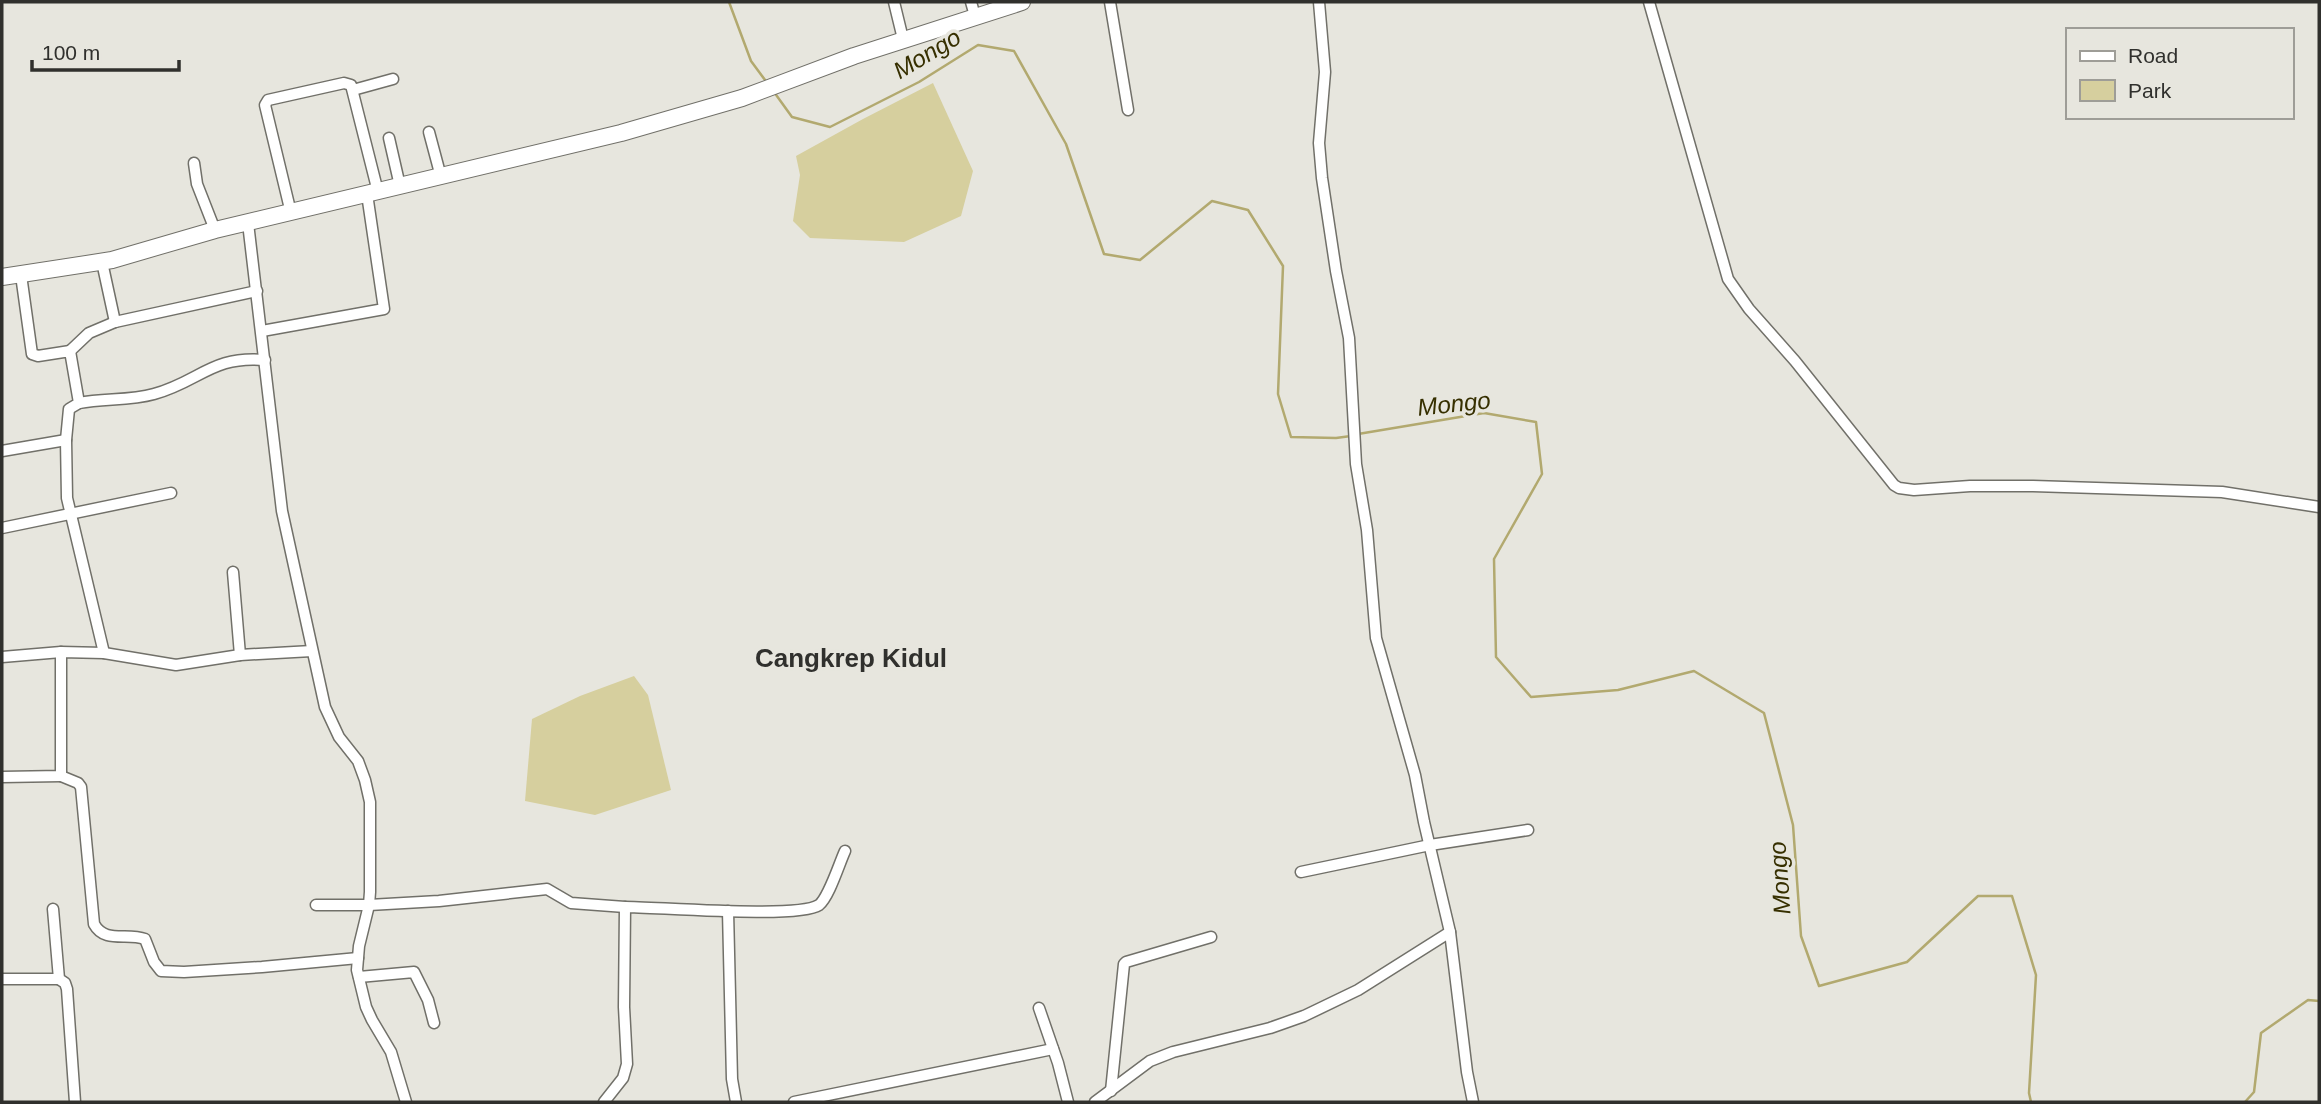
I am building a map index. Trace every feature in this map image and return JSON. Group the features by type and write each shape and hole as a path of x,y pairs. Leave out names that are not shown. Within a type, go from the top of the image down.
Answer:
{"main road":[{"path":"2,277 102,262 215,230 621,133 742,98 903,39 973,9 1022,2"}],"street":[{"path":"894,2 903,39"},
{"path":"1110,2 1128,110"},
{"path":"1319,2 1325,72 1320,155 1332,249 1349,338 1356,464 1367,530 1376,638 1415,775 1450,932 1473,1102"},
{"path":"1649,2 1728,279 1749,309 1795,361 1894,485 1914,490 1970,486 2033,486 2222,492 2319,507"},
{"path":"352,89 393,79"},
{"path":"262,331 384,309 372,193 349,84 266,102 291,213"},
{"path":"429,132 441,177"},
{"path":"389,138 400,186"},
{"path":"194,163 197,184 215,230"},
{"path":"248,223 282,511 325,707 339,737 358,761 366,780 370,802 369,905 358,958 359,977 372,1020 391,1052 406,1102"},
{"path":"102,262 115,322"},
{"path":"21,275 32,354 37,356 70,351 89,333 115,322 257,291"},
{"path":"70,351 79,403"},
{"path":"104,653 66,484 69,409 79,403 151,395 176,386 220,363 265,360"},
{"path":"2,451 66,440"},
{"path":"2,528 171,493"},
{"path":"233,572 240,655"},
{"path":"2,657 61,652 104,653 177,664 240,655 312,651"},
{"path":"61,652 61,776"},
{"path":"2,777 61,776 78,783 94,924 97,930 106,936 136,936 145,939 160,971 197,971 358,958"},
{"path":"1301,872 1430,845 1528,830"},
{"path":"316,905 439,901 547,890 571,903 728,911 798,910 817,906 824,898 845,852"},
{"path":"604,1102 623,1078 627,1064 624,1006 625,907"},
{"path":"53,909 59,979"},
{"path":"728,911 732,1079 736,1102"},
{"path":"1095,1102 1162,1055 1270,1028 1304,1016 1358,990 1450,932"},
{"path":"1111,1091 1124,964 1211,937"},
{"path":"359,977 414,972 428,1000 434,1023"},
{"path":"2,979 59,979 65,983 75,1102"},
{"path":"1038,1008 1068,1102"},
{"path":"794,1102 850,1097 1053,1049"}],"green space":[{"path":"933,83 973,171 961,216 904,242 810,238 793,221 800,175 796,156"},
{"path":"634,676 648,695 671,790 595,815 525,801 532,719 580,696"}],"waterway":[{"name":"Mongo","path":"729,2 751,61 768,84"},
{"name":"Mongo","path":"774,92 792,117 830,127 919,82 978,45 1014,51 1066,144 1104,254 1140,260 1212,201 1248,210 1283,266 1278,394 1291,437 1351,436"},
{"name":"Mongo","path":"1358,434 1484,413 1536,422 1542,474 1494,559 1496,657 1531,697 1618,690 1694,671 1764,713 1793,825 1801,936 1819,986 1907,962 1978,896 2012,896 2036,975 2029,1093 2031,1102"},
{"name":"Mongo","path":"2245,1102 2254,1092 2261,1033 2308,1000 2319,1001"}],"district":[{"name":"Cangkrep Kidul","path":"851,658"}]}
